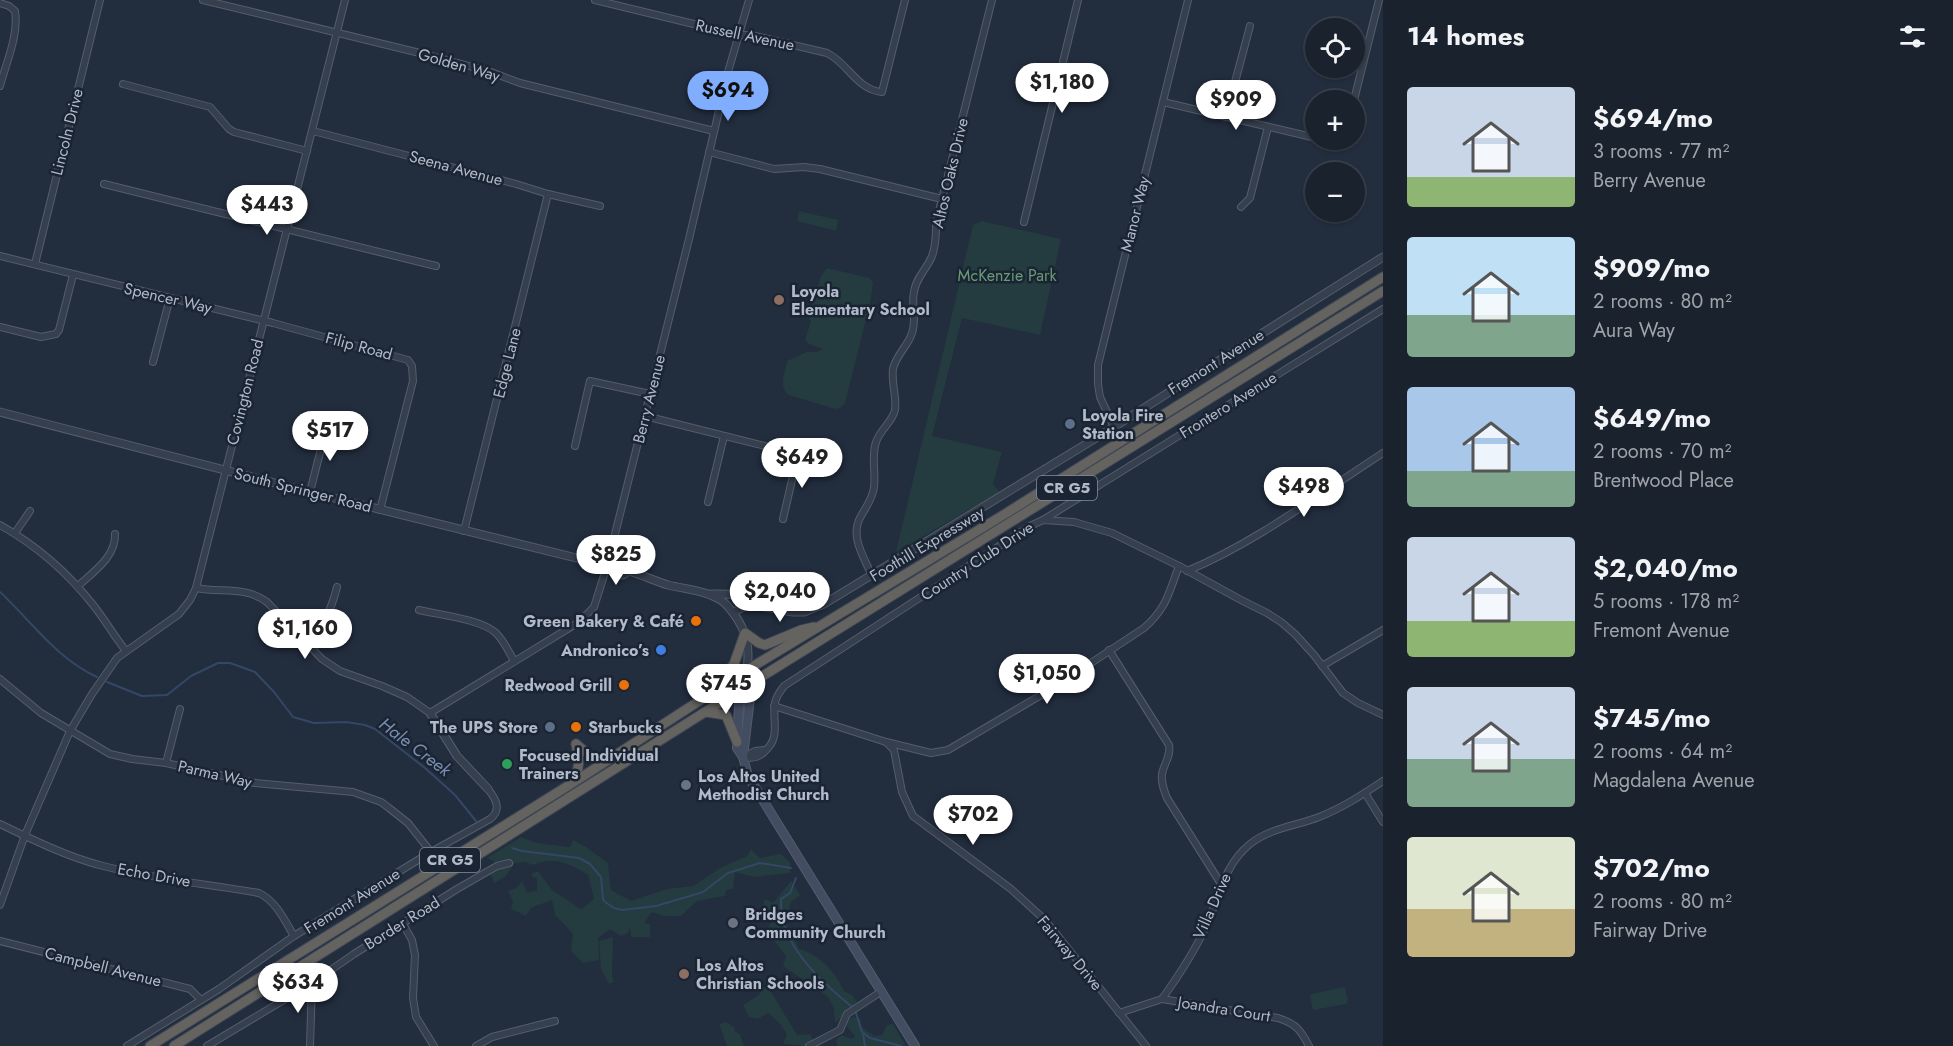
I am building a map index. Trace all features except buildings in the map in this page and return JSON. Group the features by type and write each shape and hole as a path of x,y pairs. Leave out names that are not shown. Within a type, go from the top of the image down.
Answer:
{"highway":[{"name":"Foothill Expressway","path":"150,1046 571,784 747,670 1005,514 1383,277"},
{"name":"Foothill Expressway","path":"174,1046 740,690 1383,291"},
{"path":"707,696 731,669 738,657 745,633 765,645 801,630 822,625"},
{"path":"706,712 726,715 737,742"},
{"path":"571,784 580,765 576,744 590,756 610,759"}],"main road":[{"path":"743,757 746,747 751,684 747,670"},
{"path":"747,670 740,690 737,742 746,771 915,1046"}],"street":[{"name":"Lincoln Drive","path":"34,264 100,0"},
{"name":"Golden Way","path":"203,0 714,131"},
{"name":"Covington Road","path":"0,905 24,835 70,731 109,670 126,651 179,614 196,588 345,0"},
{"name":"Russell Avenue","path":"595,0 739,36 751,35 827,53 835,57 854,78 873,90 882,92 905,0"},
{"name":"Berry Avenue","path":"430,713 579,622 594,607 607,566 714,131 749,0"},
{"name":"Altos Oaks Drive","path":"872,576 862,556 855,530 873,493 873,460 878,436 894,414 893,371 913,331 914,290 916,282 932,257 935,229 942,199 992,0"},
{"path":"1024,222 1078,0"},
{"name":"Manor Way","path":"1114,427 1100,397 1098,365 1188,0"},
{"path":"1356,90 1378,0"},
{"path":"0,3 15,11 16,18 15,32 0,86"},
{"path":"1226,116 1250,26"},
{"path":"123,84 210,107 234,132 307,151"},
{"path":"1163,102 1305,135"},
{"path":"1241,207 1251,198 1268,127"},
{"name":"Seena Avenue","path":"313,131 600,206"},
{"path":"709,152 774,169 804,167 820,169 942,199"},
{"path":"104,184 436,266"},
{"name":"Edge Lane","path":"464,531 548,194"},
{"name":"Spencer Way","path":"0,256 263,321"},
{"name":"Fremont Avenue","path":"733,613 748,604 780,611 804,612 824,604 1114,427 1383,257"},
{"path":"0,327 29,335 57,334 73,275"},
{"path":"153,362 170,298"},
{"name":"Frontero Avenue","path":"1043,520 1383,309"},
{"name":"Filip Road","path":"263,321 403,358 408,360 412,366 413,381 380,510"},
{"path":"575,446 590,381 650,394"},
{"name":"South Springer Road","path":"0,412 380,510 629,571 665,584 709,594 722,600 745,633 748,647 747,670"},
{"path":"645,416 829,462"},
{"path":"310,492 327,425"},
{"path":"708,502 724,436"},
{"path":"1187,571 1257,535 1383,453"},
{"path":"783,519 798,454"},
{"path":"15,533 30,512"},
{"name":"Country Club Drive","path":"774,706 784,686 1030,526 1043,520 1074,522 1128,540 1267,613 1281,622 1344,693 1383,716"},
{"path":"0,525 15,533 47,557 78,586 126,651"},
{"path":"78,586 108,558 115,542 115,534"},
{"path":"610,554 616,562 626,564 629,571"},
{"path":"743,757 771,746 774,737 774,706 886,742 931,753 948,750 1053,688 1144,628 1160,614 1168,599 1179,566"},
{"path":"305,642 326,620 337,587"},
{"path":"196,588 212,591 241,591 258,595 322,660 340,671 399,693 430,713 457,756 488,789"},
{"path":"709,594 733,594 752,598 759,605"},
{"path":"419,610 477,623 489,628 498,634 514,661"},
{"path":"1322,666 1383,630"},
{"path":"1109,650 1169,745 1170,753 1162,773 1162,783 1167,798 1221,884"},
{"name":"Parma Way","path":"0,679 41,714 110,753 261,784 353,792 381,802 408,823 431,852"},
{"path":"166,763 180,709"},
{"name":"Fairway Drive","path":"886,742 894,750 902,792 913,816 1011,889 1045,920 1146,1046"},
{"name":"Villa Drive","path":"1162,999 1207,924 1221,884 1236,858 1266,834 1339,809 1383,781"},
{"name":"Fremont Avenue","path":"127,1046 201,1000 294,936 431,852 495,816 497,805 488,789"},
{"path":"1365,793 1383,822"},
{"name":"Echo Drive","path":"0,824 89,862 165,878 259,893 274,905 294,936"},
{"name":"Border Road","path":"207,1046 312,983 457,889 497,866 509,863"},
{"path":"404,924 412,940 415,955 413,998 416,1017 434,1046"},
{"name":"Campbell Avenue","path":"0,941 190,989 201,1000"},
{"path":"310,1046 312,983"},
{"path":"808,1046 840,1030 848,1014 882,991"},
{"path":"1119,1013 1162,999"},
{"name":"Joandra Court","path":"1162,999 1278,1018 1301,1031 1309,1046"},
{"path":"476,1046 493,1036 555,1021"}],"green space":[{"path":"799,211 838,220 836,231 797,221"},
{"name":"McKenzie Park","path":"982,221 1061,239 1040,335 962,318 932,436 1002,452 993,484 1000,492 896,552 973,225"},
{"path":"827,268 870,278 873,283 870,304 845,403 835,409 789,395 783,384 787,361 807,352 823,349 805,340 821,276"},
{"path":"521,837 537,843 570,847 573,840 586,847 608,863 611,890 631,901 667,889 693,886 722,867 747,856 751,849 760,858 781,854 790,862 790,873 754,877 735,872 733,889 726,890 725,896 697,901 681,916 663,916 652,912 644,923 650,924 650,937 631,937 630,926 628,933 621,936 610,929 598,938 599,960 583,963 571,951 573,934 555,915 552,900 531,908 526,916 511,909 513,901 508,891 516,888 522,881 527,892 537,891 537,878 532,877 532,873 538,871 552,890 581,909 594,899 588,875 562,862 548,861 533,865 525,862 515,863 505,877 494,883 489,871 495,862 487,858"},
{"path":"791,881 800,895 791,902 786,922 799,949 821,960 836,977 844,991 852,995 857,1002 835,1023 834,1008 828,997 783,966 786,956 766,931 774,918 763,908 765,899 773,903"},
{"path":"613,937 612,976 614,982 609,984 601,969 599,941"},
{"path":"762,987 771,992 797,1035 810,1034 813,1040 805,1046 783,1044 787,1035 781,1025 768,1013 758,1019 749,1017 743,1005 759,995"},
{"path":"1343,987 1348,1001 1346,1004 1313,1010 1310,996 1312,994"},
{"path":"851,1017 860,1018 862,1027 874,1036 882,1035 887,1025 893,1024 906,1046 837,1046 836,1039 842,1035 852,1039 855,1036 846,1025"},
{"path":"726,1022 740,1034 744,1046 727,1046 719,1024"}],"waterway":[{"name":"Hale Creek","path":"0,592 57,650 97,677"},
{"name":"Hale Creek","path":"107,682 142,696 167,695 191,676 218,663 230,663 255,672 293,717 314,723 346,722 375,729 455,795 476,821"},
{"name":"Hale Creek","path":"512,848 579,858 590,864 601,877 605,902 622,910 656,906 703,892 728,873 760,863 791,868"},
{"name":"Hale Creek","path":"796,878 790,893 781,899 782,920 788,936 811,969 851,1006"},
{"name":"Hale Creek","path":"856,1013 862,1032 870,1038 901,1046"},
{"path":"863,1034 865,1046"}],"place":[{"name":"Loyola Elementary School","path":"779,300"},
{"name":"Loyola Fire Station","path":"1070,424"},
{"name":"Green Bakery & Café","path":"696,621"},
{"name":"Andronico’s","path":"661,650"},
{"name":"Redwood Grill","path":"624,685"},
{"name":"The UPS Store","path":"550,727"},
{"name":"Starbucks","path":"576,727"},
{"name":"Focused Individual Trainers","path":"507,764"},
{"name":"Los Altos United Methodist Church","path":"686,785"},
{"name":"Bridges Community Church","path":"733,923"},
{"name":"Los Altos Christian Schools","path":"684,974"}]}
